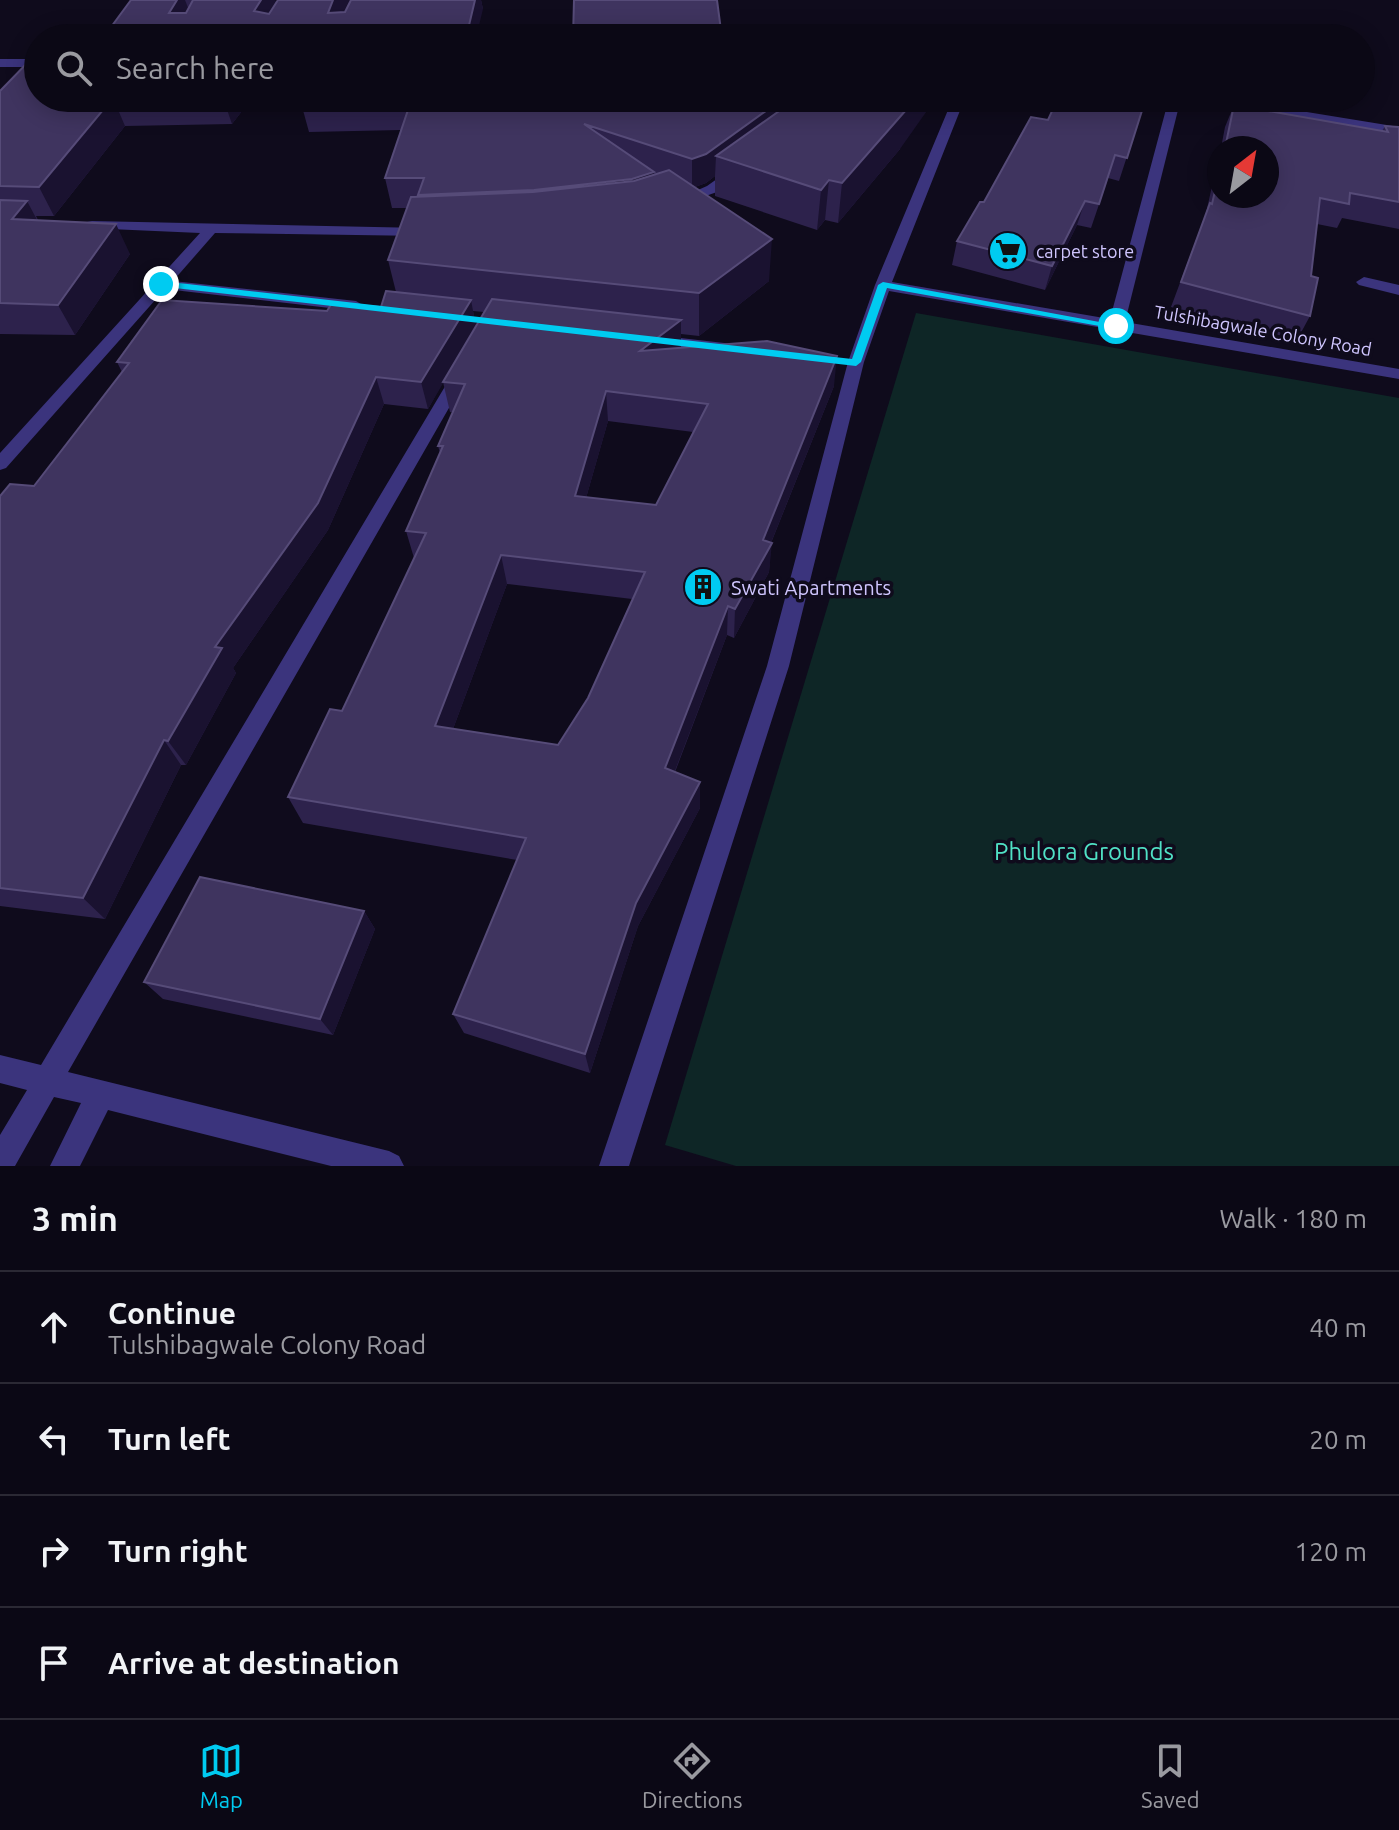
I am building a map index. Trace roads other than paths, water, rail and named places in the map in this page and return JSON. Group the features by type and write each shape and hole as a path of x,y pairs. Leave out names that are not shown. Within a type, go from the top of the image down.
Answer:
{"street":[{"path":"0,63 21,63"},
{"path":"10,72 21,63"},
{"path":"787,134 814,112"},
{"path":"614,1166 778,666 848,362 953,112"},
{"path":"1116,326 1171,112"},
{"path":"1283,112 1399,131"},
{"path":"662,207 712,189 745,165"},
{"path":"75,225 445,231"},
{"path":"0,464 211,229"},
{"path":"1364,282 1399,290"},
{"path":"161,284 365,307"},
{"name":"Tulshibagwale Colony Road","path":"883,285 1399,374"},
{"path":"634,338 745,350"},
{"path":"0,1163 475,349"},
{"path":"0,1069 389,1166"},
{"path":"65,1166 101,1094"}],"place":[{"name":"carpet store","path":"1008,251"},
{"name":"Swati Apartments","path":"703,587"}],"park label":[{"name":"Phulora Grounds","path":"1084,851"}]}
